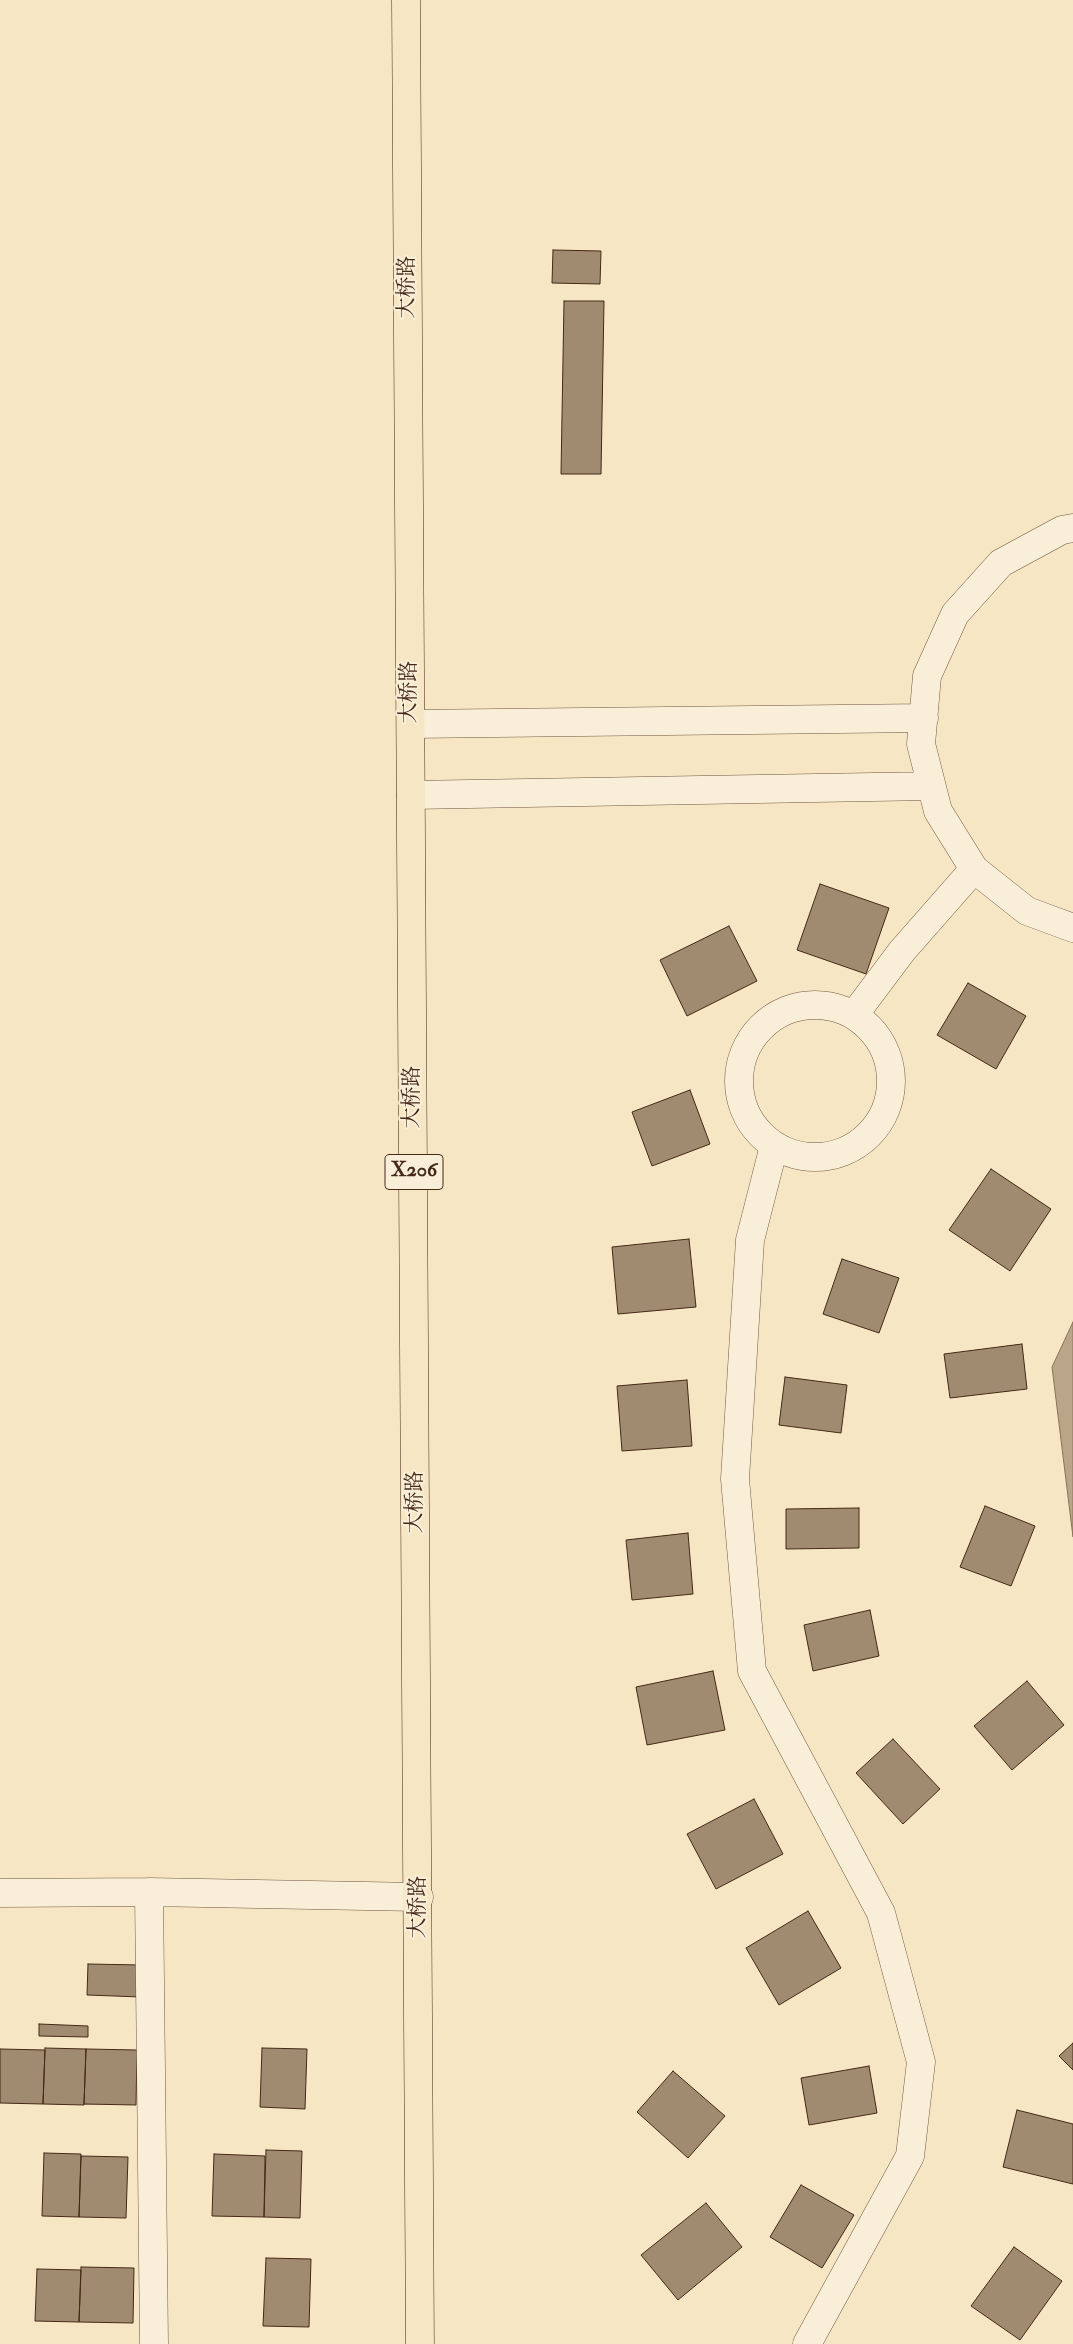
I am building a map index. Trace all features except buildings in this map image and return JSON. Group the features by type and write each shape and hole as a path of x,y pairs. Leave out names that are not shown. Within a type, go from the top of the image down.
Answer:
{"main road":[{"name":"大桥路","path":"406,0 419,1897 420,2344"}],"street":[{"path":"1073,528 1062,530 1002,563 955,614 927,676 921,744 938,811 974,868 1027,912 1073,928"},
{"path":"411,724 924,718"},
{"path":"411,795 931,786"},
{"path":"854,1015 902,951 974,868"},
{"path":"803,1005 830,1005 854,1015 873,1030 886,1051 892,1074 890,1099 881,1121 865,1140 844,1153 820,1158 796,1156 774,1146 754,1128 742,1105 738,1079 744,1053 757,1030 778,1014 803,1005"},
{"path":"774,1146 750,1240 735,1478 752,1671 881,1914 921,2062 910,2156 807,2344"},
{"path":"0,1892 149,1892 419,1897"},
{"path":"149,1892 154,2344"}],"shaded area":[{"path":"1073,1322 1073,1537 1052,1367"}]}
